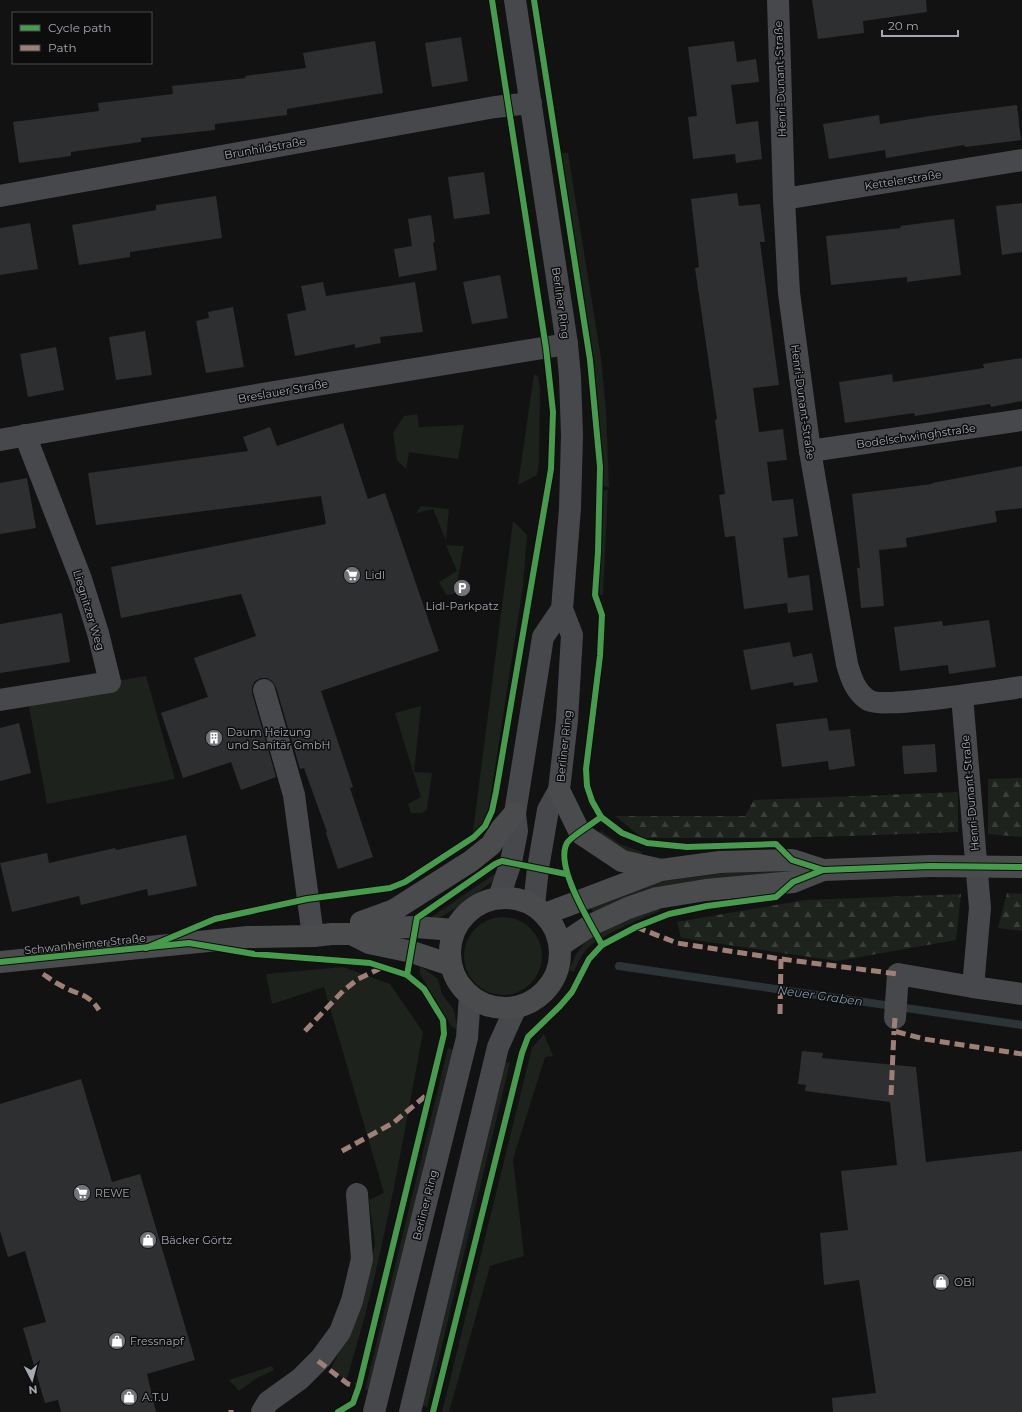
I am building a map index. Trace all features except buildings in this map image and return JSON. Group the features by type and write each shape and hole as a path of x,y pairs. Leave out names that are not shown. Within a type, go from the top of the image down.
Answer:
{"main road":[{"path":"559,790 580,833 622,861 661,870"},
{"path":"332,935 394,910 471,861 491,844 501,829 515,813"},
{"path":"540,909 661,870 720,862 792,860 823,870"},
{"path":"560,945 591,925 628,908 657,898 706,890 793,882 823,870 931,866 1022,867"},
{"path":"499,897 518,898 540,909 555,928 560,945 559,966 550,985 535,1000 516,1007 492,1007 470,996 458,982 451,965 450,948 454,930 465,914 481,903 499,897"},
{"name":"Schwanheimer Straße","path":"0,962 248,937 332,935 370,928 416,927 454,930"},
{"name":"Schwanheimer Straße","path":"332,935 412,952 451,965"}],"street":[{"name":"Berliner Ring","path":"514,0 567,344 572,435 570,508 562,609 572,635 567,720 559,790 548,810 538,868 540,909"},
{"name":"Henri-Dunant-Straße","path":"778,0 784,199 789,293 810,451 847,664 851,678 858,691 869,701 883,703 962,696 1022,687"},
{"name":"Brunhildstraße","path":"0,196 495,107 531,104"},
{"name":"Kettelerstraße","path":"784,199 1022,160"},
{"name":"Breslauer Straße","path":"0,440 266,393 567,344"},
{"name":"Bodelschwinghstraße","path":"810,451 1022,420"},
{"name":"Liegnitzer Weg","path":"0,700 110,682 98,633 81,579 25,435"},
{"name":"Berliner Ring","path":"499,897 511,862 517,831 515,813 543,637 562,609"},
{"path":"264,690 332,935"},
{"name":"Henri-Dunant-Straße","path":"962,696 980,908 973,987"},
{"path":"895,1018 898,974 1022,994"},
{"name":"Berliner Ring","path":"374,1412 467,1038 470,996"},
{"path":"410,1412 498,1047 516,1007"},
{"path":"262,1412 268,1402 300,1379 321,1358 340,1332 352,1301 362,1260 357,1194"}],"green space":[{"path":"561,153 568,153 601,358 606,411 609,487 602,486 594,359"},
{"path":"534,374 538,376 540,389 539,461 537,475 518,485"},
{"path":"417,414 419,427 464,425 458,459 409,452 406,469 397,460 393,433 404,416"},
{"path":"602,490 608,490 603,595 599,595"},
{"path":"421,506 449,509 446,541 433,509 416,513"},
{"path":"513,521 527,535 523,586 488,813 483,833 472,839"},
{"path":"446,545 464,546 454,594 446,595 439,582 457,571"},
{"path":"146,676 175,779 47,804 27,696"},
{"path":"421,706 414,772 432,773 427,809 422,813 411,813 408,804 421,797 395,713"},
{"path":"1022,778 1022,837 988,834 988,779"},
{"path":"958,792 958,832 792,838 642,838 615,816 745,816 754,800"},
{"path":"601,831 620,844 642,852 642,855 627,853 597,836"},
{"path":"499,871 493,881 459,906 441,917 427,920"},
{"path":"788,871 788,877 595,915 590,907 657,882 725,873"},
{"path":"1007,893 1022,894 1022,931 998,928"},
{"path":"961,894 956,940 837,961 681,938 677,922 805,900"},
{"path":"659,907 660,911 610,933 592,944 582,955 574,972 569,970 576,954 586,941 628,918"},
{"path":"495,917 511,917 525,923 536,934 542,948 542,964 536,978 525,989 511,995 495,995 481,989 470,978 464,964 464,948 470,934 481,923"},
{"path":"420,966 438,979 442,994 454,1010 458,1030 451,1026 420,974"},
{"path":"343,967 390,984 423,1032 390,1208 370,1295 346,1381 331,1369 360,1306 375,1244 369,1200 384,1193 324,987 272,1004 266,974"},
{"path":"544,1034 553,1056 545,1057 513,1159 524,1256 490,1266 449,1412 442,1412 532,1048"},
{"path":"448,1048 454,1050 370,1391 365,1390"},
{"path":"502,1061 510,1063 427,1407 419,1404"},
{"path":"272,1366 274,1370 257,1378 239,1391 229,1380"}],"waterway":[{"name":"Neuer Graben","path":"619,966 1022,1025"}],"marked path":[{"path":"636,927 677,943 781,959 898,974"},
{"path":"780,1014 781,959"},
{"path":"305,1031 343,991 358,979 383,967"},
{"path":"43,974 59,985 87,997 99,1010"},
{"path":"895,1018 894,1031 924,1039 1022,1054"},
{"path":"891,1095 894,1031"},
{"path":"342,1151 393,1123 429,1093"},
{"path":"318,1361 348,1384 359,1386"}],"cycle path":[{"path":"146,948 215,919 307,899 390,888 405,882 474,837 485,826 492,811 551,469 553,412 546,348 492,0"},
{"path":"534,0 590,360 600,467 598,552 595,595 602,615 600,656 586,769 587,786 592,801 601,817 622,833 647,843 687,847 776,844 792,860 823,870 931,866 1022,867"},
{"path":"601,817 569,840 564,853 565,866 569,880 602,945"},
{"path":"407,975 417,918 495,864 502,861 566,874"},
{"path":"433,1412 522,1053 528,1037 560,1006 572,992 589,959 602,945 636,927 669,914 707,906 776,897 793,882 823,870"},
{"path":"0,962 189,943 254,954 370,963 407,975 424,989 443,1020 444,1034 359,1386 353,1403 338,1412"}],"place":[{"name":"Lidl","path":"352,575"},
{"name":"Lidl-Parkpatz","path":"462,588"},
{"name":"Daum Heizung und Sanitär GmbH","path":"214,738"},
{"name":"REWE","path":"82,1193"},
{"name":"Bäcker Görtz","path":"148,1240"},
{"name":"OBI","path":"941,1282"},
{"name":"Fressnapf","path":"117,1341"},
{"name":"A.T.U","path":"129,1397"}]}
